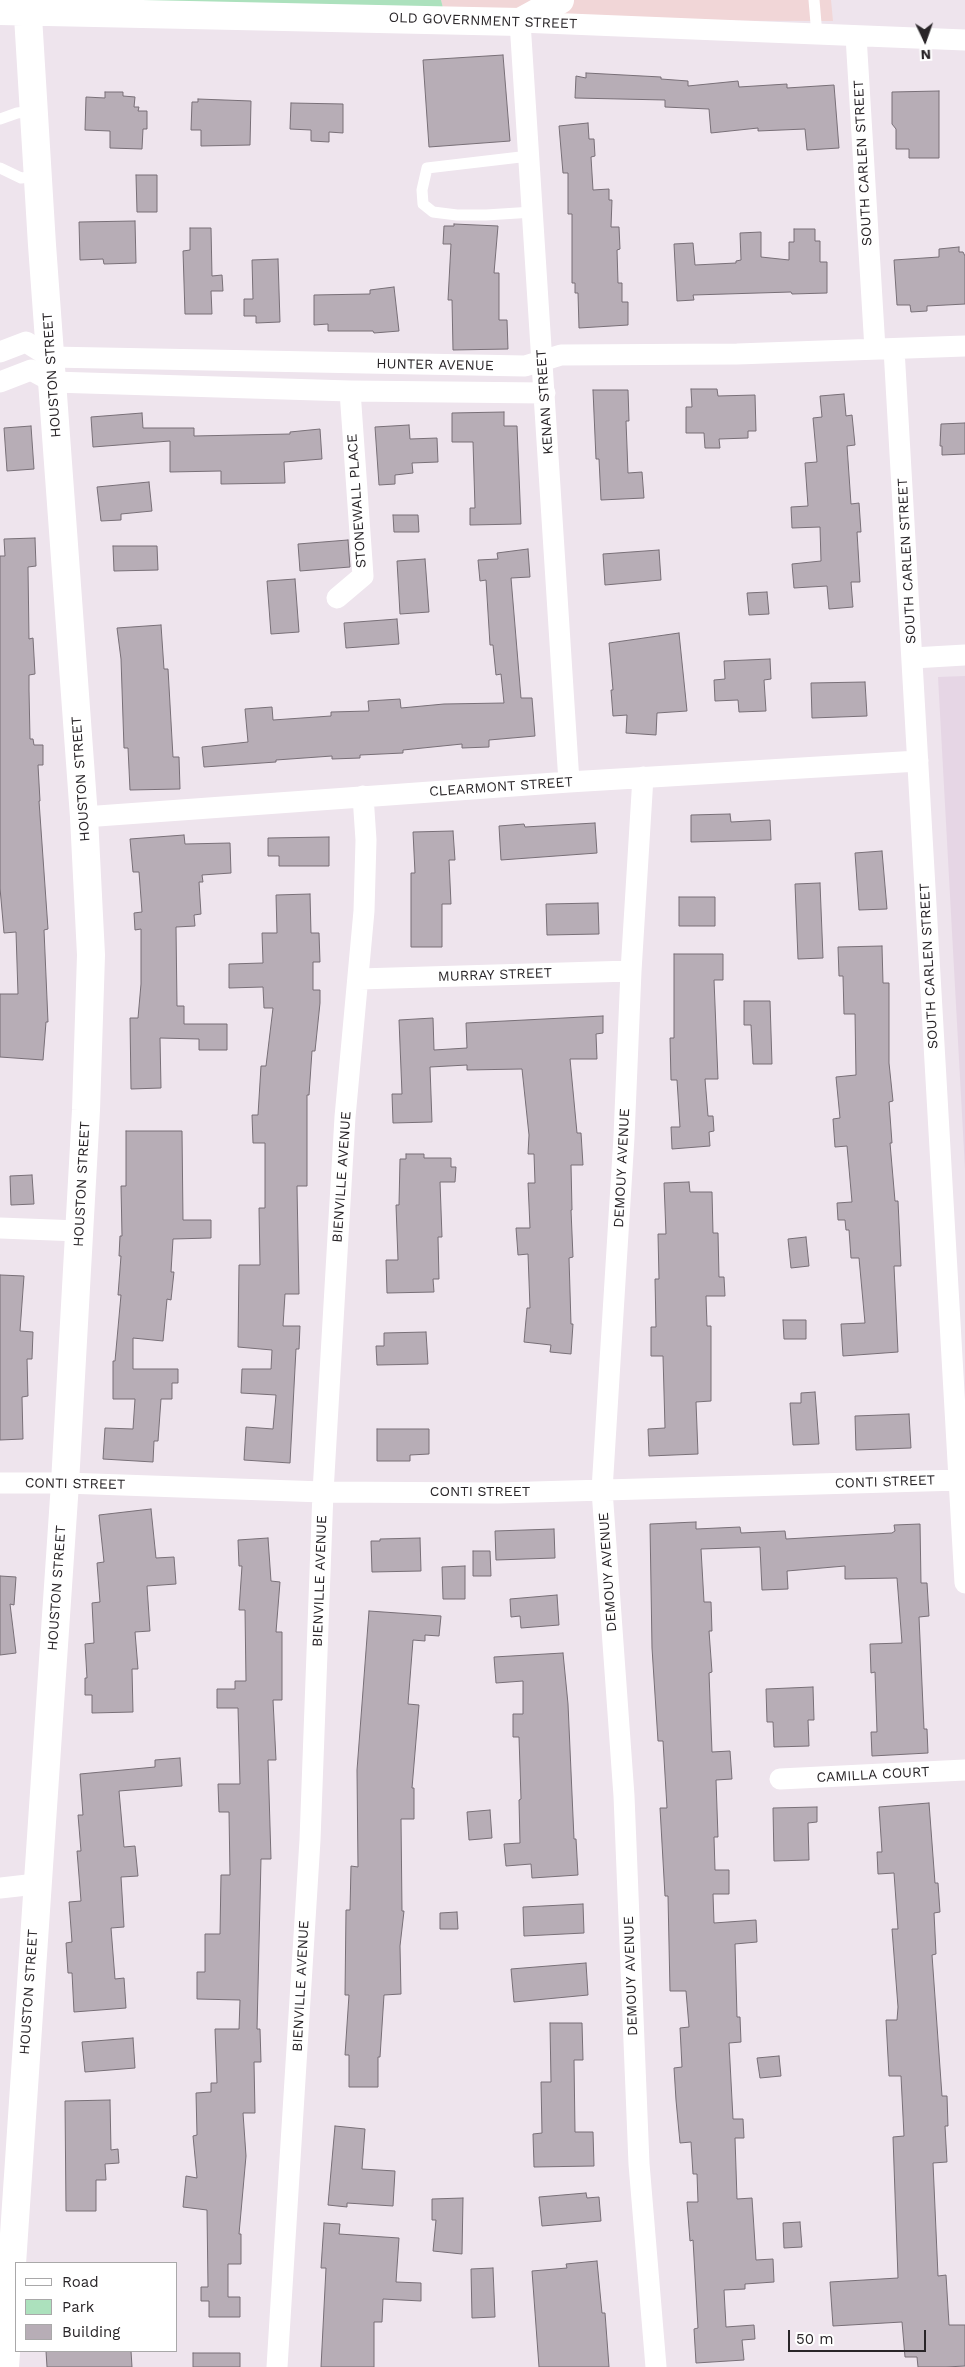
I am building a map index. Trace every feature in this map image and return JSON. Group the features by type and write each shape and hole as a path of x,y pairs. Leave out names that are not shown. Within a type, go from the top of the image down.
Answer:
{"street":[{"path":"520,22 560,0"},
{"name":"OLD GOVERNMENT STREET","path":"0,10 27,6 520,22 965,40"},
{"name":"HOUSTON STREET","path":"5,2367 64,1483 79,1231 91,955 84,816 51,369 27,6"},
{"name":"KENAN STREET","path":"520,22 569,782"},
{"name":"SOUTH CARLEN STREET","path":"856,36 913,658 962,1454 960,1480 963,1504 965,1583"},
{"path":"0,352 26,342 51,369"},
{"name":"HUNTER AVENUE","path":"0,382 31,370 51,369 525,366 561,355 737,354 965,346"},
{"name":"HUNTER AVENUE","path":"51,369 350,391 545,393"},
{"name":"STONEWALL PLACE","path":"337,598 363,576 350,391"},
{"path":"913,658 965,655"},
{"name":"CLEARMONT STREET","path":"84,816 643,777 918,761"},
{"name":"DEMOUY AVENUE","path":"643,777 631,971 624,1137 602,1490 624,1796 639,2164 656,2367"},
{"name":"BIENVILLE AVENUE","path":"277,2367 309,1850 323,1492 346,1117 359,980 366,840 363,796"},
{"name":"MURRAY STREET","path":"359,980 631,971"},
{"path":"0,1228 79,1231"},
{"name":"CONTI STREET","path":"0,1483 64,1483 323,1492 498,1493 960,1480"},
{"name":"CAMILLA COURT","path":"780,1779 965,1770"},
{"path":"0,1888 36,1884"}],"lane":[{"path":"814,0 817,35"},
{"path":"0,119 16,113 34,111"},
{"path":"529,156 427,168 422,190 423,204 432,212 456,215 533,212"},
{"path":"0,168 21,178 38,176"}],"shaded area":[{"path":"441,0 831,0 833,21 446,20"},
{"path":"965,676 965,1169 938,677"}],"green space":[{"path":"27,0 441,0 446,20"}],"building":[{"path":"503,55 510,141 429,147 423,60"},
{"path":"586,73 661,77 661,79 688,81 688,86 738,81 739,87 787,84 787,88 834,85 839,148 807,150 805,129 758,131 758,128 711,133 709,109 665,107 665,100 575,98 576,76 586,78"},
{"path":"939,91 939,158 909,158 909,149 896,149 896,129 892,124 892,92"},
{"path":"105,92 123,92 123,96 135,97 134,107 139,107 138,111 147,111 147,129 143,129 142,149 110,148 110,131 85,130 86,97 105,98"},
{"path":"198,99 251,101 250,145 201,146 201,130 191,130 192,102 198,102"},
{"path":"291,103 343,104 343,133 329,132 329,142 311,141 311,130 290,129"},
{"path":"588,123 589,139 594,139 595,156 591,157 593,190 609,189 609,200 612,200 611,227 619,227 620,249 617,250 618,283 622,283 622,302 628,302 628,325 579,328 578,293 575,293 575,283 572,283 572,214 568,214 568,173 563,173 559,126"},
{"path":"136,175 157,175 157,212 137,212"},
{"path":"135,221 136,263 104,264 103,259 80,260 79,222"},
{"path":"454,224 498,226 494,273 499,273 499,320 507,320 508,349 453,350 452,300 448,300 451,244 443,244 444,226 454,226"},
{"path":"190,228 211,228 212,276 222,275 223,291 211,291 212,314 185,314 183,251 190,250"},
{"path":"794,229 815,229 815,241 820,241 820,262 827,262 827,293 792,294 791,292 693,295 694,300 677,301 674,244 693,243 695,265 736,263 736,261 741,260 740,233 761,232 761,257 789,260 789,242 794,242"},
{"path":"959,247 959,252 963,252 965,256 965,304 927,306 927,311 911,312 910,305 897,305 894,260 939,257 939,249"},
{"path":"278,259 280,322 256,323 256,316 244,316 244,299 253,299 252,260"},
{"path":"394,287 399,331 374,333 373,331 328,331 328,324 314,325 314,295 370,294 370,290"},
{"path":"691,389 717,389 718,396 755,395 756,431 748,431 748,438 719,439 720,448 705,448 704,433 686,433 686,407 692,407"},
{"path":"593,390 628,390 629,421 626,421 628,473 642,472 644,498 601,500 599,459 596,459"},
{"path":"844,394 846,416 852,415 855,445 847,446 851,504 859,503 861,532 857,532 860,582 851,582 853,607 829,609 827,586 794,588 792,564 821,561 820,527 792,528 791,507 808,506 805,463 817,462 813,418 822,417 820,396"},
{"path":"504,412 504,426 517,426 521,524 470,525 470,508 475,508 473,442 452,442 452,413"},
{"path":"142,413 143,428 194,428 194,436 290,434 290,432 320,429 322,459 284,462 285,483 221,484 221,471 170,472 170,441 93,447 91,417"},
{"path":"965,423 965,454 942,455 942,446 940,446 941,424"},
{"path":"409,425 410,439 437,438 438,462 412,463 413,473 395,475 395,484 379,485 375,427"},
{"path":"31,426 34,469 7,471 4,428"},
{"path":"149,482 152,511 121,514 121,520 101,521 97,487"},
{"path":"393,515 418,515 419,532 394,532"},
{"path":"35,538 36,566 28,567 29,639 33,638 35,674 29,675 29,690 30,739 33,739 34,745 43,745 43,765 38,765 48,929 44,930 48,1022 46,1022 43,1060 0,1057 0,994 18,994 16,932 4,933 0,888 0,556 5,556 4,539"},
{"path":"348,540 350,567 300,571 298,544"},
{"path":"113,546 157,546 158,570 114,571"},
{"path":"528,549 530,577 511,578 521,698 532,698 535,736 489,740 489,747 462,748 462,744 403,750 403,753 360,755 360,758 332,759 332,756 204,767 202,747 248,742 245,709 272,707 273,720 331,716 331,712 369,711 368,701 400,699 401,708 444,704 504,703 501,674 496,675 493,645 490,645 486,580 480,581 478,560 498,559 497,553"},
{"path":"659,550 661,580 605,585 603,554"},
{"path":"425,559 429,612 400,614 397,561"},
{"path":"295,579 299,632 271,634 267,581"},
{"path":"767,592 769,614 749,615 747,593"},
{"path":"397,619 399,644 346,648 344,623"},
{"path":"161,625 164,669 168,669 173,757 179,757 180,789 130,790 128,748 124,748 121,659 117,628"},
{"path":"679,633 687,711 657,713 656,735 626,733 627,715 613,716 609,643"},
{"path":"770,659 771,679 764,680 766,711 739,712 738,700 715,701 714,680 725,679 724,661"},
{"path":"865,682 867,716 812,718 811,683"},
{"path":"730,814 731,822 770,820 771,840 691,842 691,815"},
{"path":"595,823 597,853 501,860 499,826 524,824 525,827"},
{"path":"453,831 455,860 449,860 451,904 442,904 442,947 411,947 411,873 415,873 413,832"},
{"path":"184,835 185,844 230,843 231,873 202,875 203,882 199,882 201,914 194,915 195,926 176,927 177,1006 184,1006 184,1024 227,1024 227,1050 199,1050 199,1039 160,1038 161,1088 131,1089 130,1018 138,1018 141,984 141,929 135,930 134,913 142,912 139,872 133,872 130,839"},
{"path":"329,837 329,866 279,866 279,856 268,856 268,838"},
{"path":"882,851 887,909 859,910 855,853"},
{"path":"820,883 823,958 798,959 795,884"},
{"path":"310,894 311,933 319,933 320,962 313,962 313,990 320,990 320,1003 315,1051 312,1051 309,1095 307,1095 307,1186 297,1186 299,1294 285,1294 283,1326 300,1326 299,1349 296,1349 290,1463 244,1460 246,1427 273,1429 276,1395 241,1393 242,1369 271,1369 272,1350 238,1347 239,1265 260,1265 259,1208 265,1208 265,1143 253,1143 252,1115 258,1115 261,1066 266,1066 273,1008 264,1008 263,987 229,988 229,964 263,963 262,933 277,933 276,895"},
{"path":"679,897 715,897 715,926 679,926"},
{"path":"598,903 599,934 547,935 546,904"},
{"path":"882,946 883,983 889,983 889,1063 893,1101 889,1102 892,1143 890,1143 895,1201 898,1201 901,1266 894,1266 898,1352 843,1356 841,1324 865,1323 859,1258 851,1258 849,1230 846,1230 845,1220 838,1220 837,1203 852,1202 847,1146 835,1147 833,1119 840,1118 836,1077 856,1075 855,1014 844,1014 843,976 839,976 838,947"},
{"path":"674,954 723,954 723,980 714,980 718,1079 705,1079 708,1116 713,1116 714,1131 709,1132 710,1146 672,1149 671,1127 680,1127 677,1080 671,1080 670,1038 674,1038"},
{"path":"744,1001 770,1001 772,1064 753,1064 751,1025 744,1025"},
{"path":"603,1016 603,1033 596,1034 597,1059 570,1059 577,1133 581,1133 583,1165 571,1165 573,1257 569,1258 571,1324 573,1324 571,1354 550,1352 551,1345 524,1342 527,1308 530,1308 528,1254 518,1255 516,1228 530,1228 528,1183 535,1183 534,1154 528,1154 529,1135 522,1069 467,1070 467,1065 430,1067 432,1122 393,1123 392,1094 402,1094 399,1020 433,1018 434,1050 467,1048 466,1023"},
{"path":"126,1131 182,1131 183,1220 211,1220 211,1238 173,1239 171,1272 174,1272 171,1300 167,1299 163,1341 133,1338 133,1369 178,1369 178,1383 172,1383 172,1399 161,1399 158,1441 154,1441 153,1462 103,1459 105,1428 133,1429 135,1399 113,1399 113,1361 115,1361 121,1295 118,1295 121,1256 119,1256 120,1236 122,1236 121,1186 126,1186"},
{"path":"406,1154 424,1154 424,1158 451,1158 451,1167 456,1167 455,1182 440,1182 442,1237 438,1237 439,1279 433,1279 434,1292 387,1293 386,1260 398,1260 396,1205 399,1205 400,1159 406,1159"},
{"path":"32,1175 34,1204 11,1205 10,1176"},
{"path":"689,1182 690,1192 712,1192 713,1233 718,1233 719,1277 724,1277 725,1296 706,1296 707,1326 711,1326 711,1401 696,1402 698,1454 649,1456 648,1429 665,1428 663,1356 651,1356 651,1327 656,1327 655,1279 659,1279 658,1234 666,1234 664,1183"},
{"path":"806,1237 809,1266 791,1268 788,1239"},
{"path":"0,1275 24,1276 20,1331 33,1332 32,1359 27,1359 28,1396 22,1397 23,1439 0,1440"},
{"path":"783,1320 806,1320 806,1339 784,1339"},
{"path":"426,1332 428,1364 377,1365 376,1346 384,1346 384,1333"},
{"path":"815,1392 819,1444 793,1445 790,1403 801,1403 801,1393"},
{"path":"909,1414 911,1448 856,1450 855,1416"},
{"path":"377,1429 429,1429 429,1454 410,1455 410,1461 377,1461"},
{"path":"151,1509 156,1558 174,1557 176,1584 147,1586 150,1631 135,1632 138,1669 132,1669 133,1712 92,1713 92,1695 85,1695 85,1678 87,1678 85,1644 94,1643 92,1603 100,1602 97,1563 104,1562 99,1515"},
{"path":"696,1522 696,1529 740,1527 741,1533 785,1531 786,1539 892,1533 895,1531 894,1525 920,1524 921,1583 927,1583 929,1616 919,1617 924,1729 927,1729 928,1753 872,1756 871,1732 877,1732 875,1672 871,1673 870,1644 902,1643 897,1578 845,1579 845,1566 787,1571 788,1589 762,1590 760,1547 701,1549 704,1602 711,1602 712,1631 709,1631 712,1672 709,1673 712,1752 730,1751 732,1779 716,1780 718,1837 714,1837 715,1870 729,1870 729,1894 713,1894 714,1923 756,1920 757,1942 735,1944 737,2017 740,2017 741,2042 729,2043 733,2119 743,2119 744,2138 735,2138 737,2199 752,2198 756,2260 773,2259 774,2282 745,2284 745,2289 724,2290 726,2327 754,2325 755,2339 742,2340 744,2360 696,2363 694,2329 698,2328 693,2240 690,2241 687,2202 698,2202 697,2174 693,2174 691,2142 680,2143 674,2068 682,2067 680,2028 689,2027 686,1991 670,1991 668,1896 665,1896 660,1808 667,1808 663,1741 658,1741 652,1648 650,1524"},
{"path":"554,1529 555,1558 496,1560 495,1531"},
{"path":"268,1538 271,1581 280,1582 276,1632 282,1632 282,1700 273,1700 276,1760 268,1760 271,1859 261,1859 257,2029 260,2029 261,2062 254,2062 255,2113 243,2113 246,2156 239,2234 241,2234 241,2264 228,2264 228,2297 240,2297 240,2317 209,2317 209,2301 201,2301 201,2287 208,2287 207,2210 183,2207 186,2176 197,2178 193,2136 197,2135 196,2093 211,2092 211,2083 217,2083 215,2029 239,2029 240,2000 197,1999 197,1972 205,1972 205,1934 220,1934 221,1875 230,1875 229,1812 219,1812 218,1784 240,1784 238,1708 217,1708 217,1689 235,1689 235,1681 246,1681 245,1610 239,1610 242,1566 239,1566 238,1540"},
{"path":"420,1538 421,1571 372,1572 371,1541"},
{"path":"473,1551 490,1551 491,1576 473,1576"},
{"path":"465,1566 465,1599 443,1599 442,1567"},
{"path":"0,1576 16,1577 14,1605 10,1604 16,1653 0,1655"},
{"path":"557,1595 559,1625 521,1628 520,1616 511,1617 510,1599"},
{"path":"369,1611 441,1616 439,1636 425,1635 425,1641 413,1640 408,1704 419,1705 412,1788 414,1788 414,1819 401,1819 402,1911 404,1911 400,1946 401,1994 384,1995 380,2057 378,2057 378,2087 349,2087 349,2055 345,2055 349,1995 345,1995 346,1910 350,1910 351,1866 358,1867 357,1770"},
{"path":"563,1653 568,1704 574,1839 576,1839 578,1875 532,1878 531,1864 506,1866 504,1844 520,1843 519,1737 513,1737 513,1714 523,1714 523,1681 496,1683 494,1657"},
{"path":"813,1687 814,1720 808,1720 809,1746 774,1747 773,1722 767,1722 766,1689"},
{"path":"180,1758 182,1786 119,1791 124,1847 135,1846 138,1876 121,1877 124,1927 111,1928 115,1979 124,1978 126,2008 74,2012 72,1973 68,1973 66,1943 72,1942 69,1902 81,1901 77,1851 81,1851 78,1815 83,1815 80,1774 155,1767 155,1760"},
{"path":"929,1803 935,1883 938,1883 940,1912 934,1913 936,1954 932,1955 942,2096 947,2096 948,2126 945,2126 947,2162 933,2163 938,2276 946,2275 949,2325 965,2325 965,2366 946,2367 918,2367 917,2357 905,2357 902,2322 833,2326 830,2282 898,2278 893,2137 904,2136 901,2076 889,2076 886,2020 897,2020 898,2007 892,1929 898,1929 894,1873 878,1874 877,1852 882,1852 879,1807"},
{"path":"817,1807 817,1822 808,1823 809,1860 774,1861 773,1808"},
{"path":"490,1810 492,1838 469,1840 467,1812"},
{"path":"583,1904 584,1933 524,1936 523,1907"},
{"path":"457,1912 458,1929 440,1929 440,1913"},
{"path":"586,1963 588,1995 514,2002 511,1969"},
{"path":"550,2023 582,2023 583,2060 574,2060 575,2132 593,2132 594,2166 534,2167 533,2134 542,2133 541,2082 551,2082"},
{"path":"133,2038 135,2068 85,2072 82,2042"},
{"path":"779,2056 781,2076 760,2078 757,2058"},
{"path":"110,2100 111,2150 118,2149 119,2163 105,2164 106,2180 96,2180 96,2211 66,2211 65,2101"},
{"path":"335,2126 365,2129 362,2169 395,2171 393,2206 347,2203 347,2207 328,2205"},
{"path":"586,2193 587,2198 599,2197 601,2221 542,2226 539,2197"},
{"path":"463,2198 462,2254 433,2251 436,2220 432,2220 432,2199"},
{"path":"800,2222 802,2247 784,2248 783,2223"},
{"path":"324,2223 340,2224 339,2234 399,2238 396,2282 421,2283 421,2301 383,2299 382,2322 374,2322 374,2367 321,2367 326,2268 321,2268"},
{"path":"597,2261 602,2313 605,2313 609,2367 539,2367 532,2271 567,2268 566,2264"},
{"path":"493,2268 495,2317 472,2318 471,2269"},
{"path":"46,2352 131,2352 132,2367 47,2367"},
{"path":"193,2353 240,2353 240,2367 193,2367"}]}
